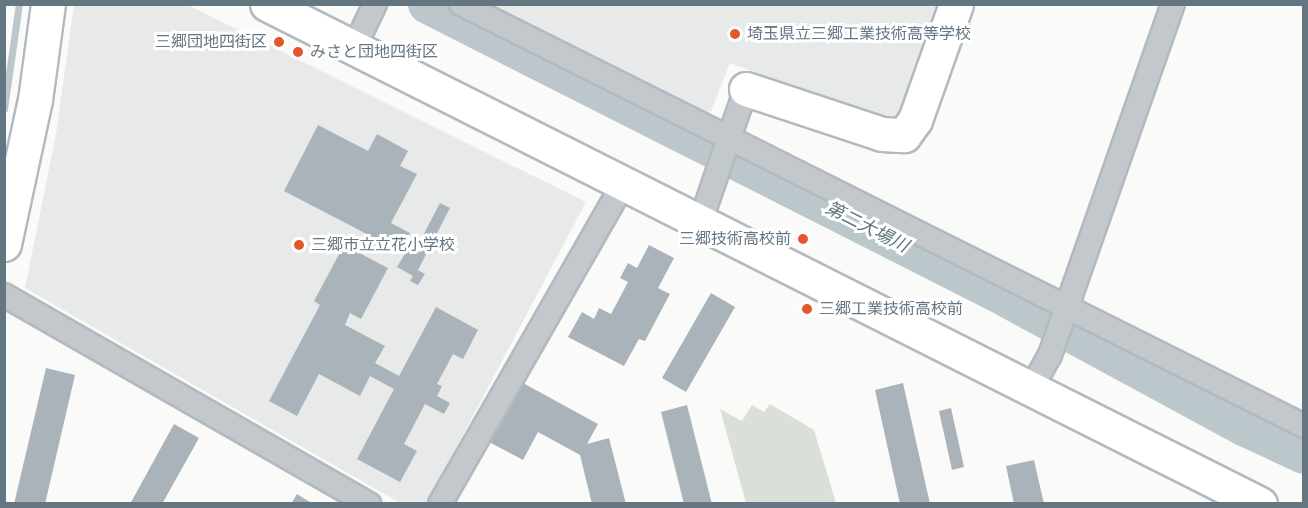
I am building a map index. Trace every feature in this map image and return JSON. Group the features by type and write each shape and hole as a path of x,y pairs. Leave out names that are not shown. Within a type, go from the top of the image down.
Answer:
{"street":[{"path":"4,244 35,100 48,4"},
{"path":"267,4 1260,504"},
{"path":"461,4 728,142 1304,426"},
{"path":"700,223 746,88 882,134 904,135 915,120 956,4"},
{"path":"1031,389 1050,355 1173,4"},
{"path":"354,48 373,11"},
{"path":"440,504 622,184"},
{"path":"4,295 369,504"}],"shaded area":[{"name":"三郷市立立花小学校","path":"74,5 188,5 586,202 427,503 400,503 25,288 56,134"},
{"name":"埼玉県立三郷工業技術高等学校","path":"484,5 938,5 899,114 887,121 730,63 711,111 703,113"},
{"path":"770,404 814,430 836,503 746,503 720,409 742,421 752,405 764,412"}],"building":[{"path":"318,125 368,151 377,134 408,151 400,166 417,174 391,223 410,233 406,241 417,247 440,203 450,208 418,270 425,274 418,285 410,281 413,276 397,267 405,254 284,191"},
{"path":"344,245 388,268 361,319 350,313 345,325 385,346 375,363 399,376 436,307 478,330 463,359 453,354 437,384 442,386 437,396 450,403 444,414 425,404 404,444 417,451 400,482 357,459 394,389 370,376 360,396 319,374 297,416 269,401 320,305 314,301"},
{"path":"649,245 674,258 658,288 670,294 645,341 639,339 624,366 568,337 582,312 594,319 599,308 611,314 628,282 620,278 628,263 637,268"},
{"path":"711,293 735,307 686,392 662,378"},
{"path":"46,368 75,375 45,504 14,504"},
{"path":"523,383 598,424 587,444 609,438 626,504 592,504 580,455 538,432 523,460 489,442"},
{"path":"903,383 930,504 900,504 875,390"},
{"path":"687,405 712,504 684,504 661,412"},
{"path":"951,408 964,467 952,470 939,411"},
{"path":"174,424 199,438 162,504 130,504"},
{"path":"1034,460 1044,504 1014,504 1006,466"},
{"path":"297,494 313,504 291,504"}],"waterway":[{"path":"4,109 19,4"},
{"name":"第二大場川","path":"428,4 995,291 1244,426 1304,454"}],"place":[{"name":"埼玉県立三郷工業技術高等学校","path":"735,34"},
{"name":"三郷団地四街区","path":"279,42"},
{"name":"みさと団地四街区","path":"298,52"},
{"name":"三郷技術高校前","path":"803,239"},
{"name":"三郷市立立花小学校","path":"299,245"},
{"name":"三郷工業技術高校前","path":"807,309"}]}
